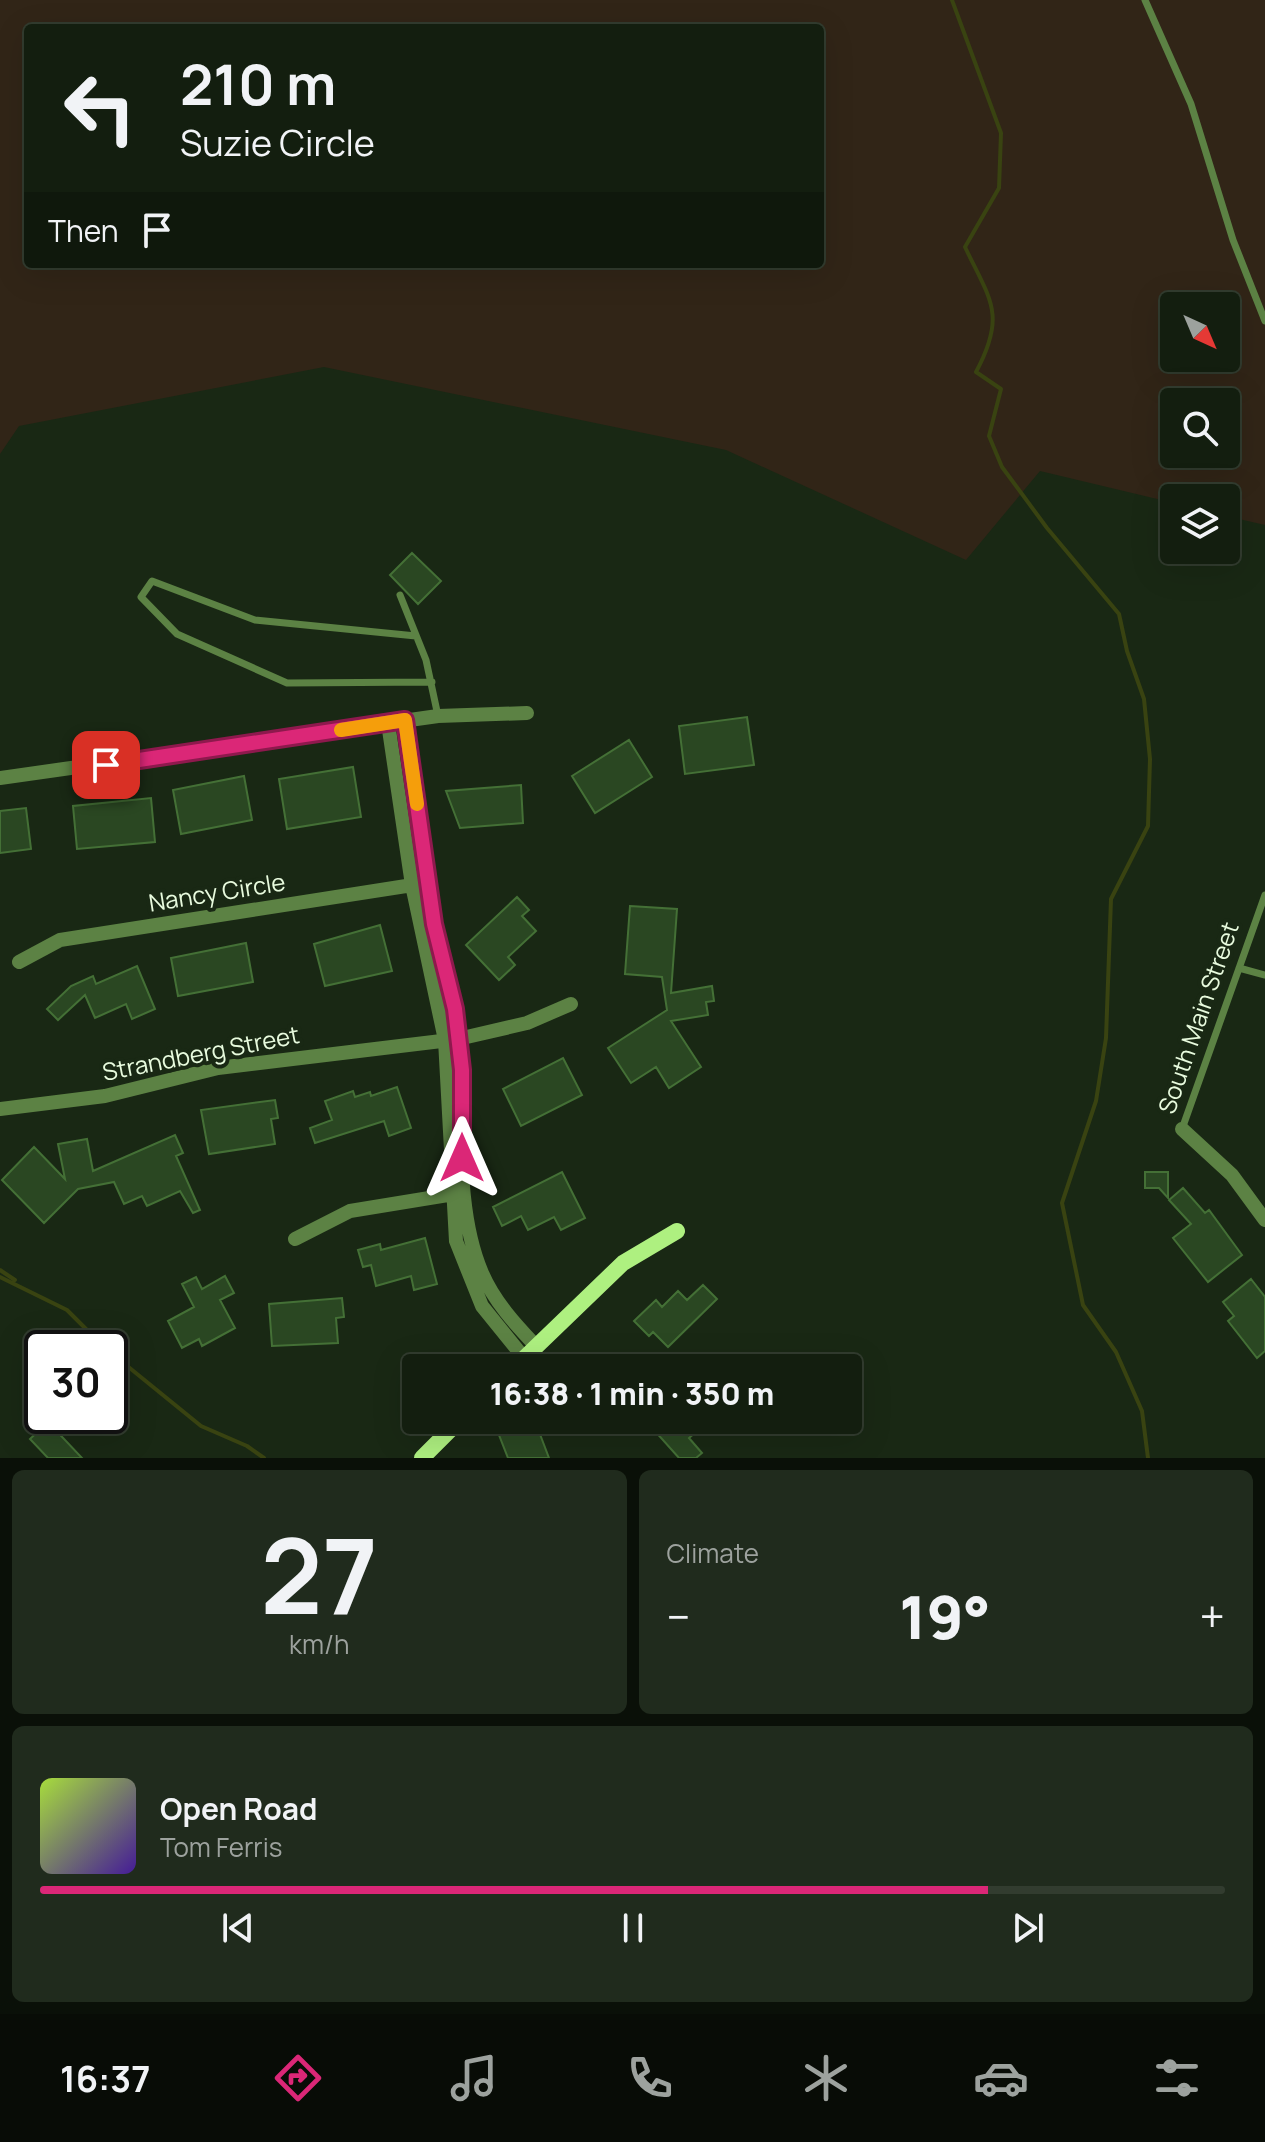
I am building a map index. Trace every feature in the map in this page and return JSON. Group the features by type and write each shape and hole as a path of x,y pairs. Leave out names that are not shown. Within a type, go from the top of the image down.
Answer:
{"street":[{"path":"0,778 405,720 527,713"},
{"path":"405,720 420,884"},
{"path":"388,723 452,1039 462,1070 458,1194 482,1273 524,1354"},
{"name":"Nancy Circle","path":"19,962 60,940 420,884"},
{"name":"Strandberg Street","path":"0,1109 105,1096 233,1066 452,1039 527,1023 571,1004"},
{"name":"South Main Street","path":"1182,1129 1232,1175 1265,1220"},
{"path":"295,1239 350,1211 458,1194"},
{"path":"528,1354 623,1263 677,1231"},
{"path":"422,1458 446,1434"}],"lane":[{"path":"1145,0 1191,104 1233,240 1265,321"},
{"path":"416,636 255,620 152,581 141,597 177,634 287,683 432,682"},
{"path":"400,595 432,682 438,716"},
{"name":"South Main Street","path":"1182,1129 1265,895"},
{"path":"1239,968 1265,975"}],"shaded area":[{"path":"0,0 1265,0 1265,525 1240,519 1240,484 1160,484 1160,500 1040,471 966,560 726,450 324,367 19,426 0,454"}],"building":[{"path":"412,553 441,581 418,604 390,575"},
{"path":"747,717 754,765 685,774 679,726"},
{"path":"629,740 652,777 595,813 572,776"},
{"path":"353,767 361,817 287,829 279,779"},
{"path":"244,776 252,820 181,834 173,790"},
{"path":"521,785 523,823 460,828 446,791"},
{"path":"151,798 155,842 77,849 73,806"},
{"path":"26,808 31,849 0,853 0,811"},
{"path":"517,897 529,910 522,916 536,931 508,957 515,965 499,980 466,945"},
{"path":"630,906 677,909 671,993 712,986 714,1001 706,1002 708,1015 671,1021 701,1067 669,1088 656,1067 631,1083 608,1048 667,1010 662,977 625,974"},
{"path":"380,925 392,971 325,986 314,944"},
{"path":"246,943 253,982 178,996 171,958"},
{"path":"137,966 155,1009 132,1019 126,1004 95,1018 85,995 58,1020 47,1009 71,986 93,976 96,984"},
{"path":"563,1058 582,1095 521,1126 503,1089"},
{"path":"397,1087 411,1128 389,1136 384,1121 315,1143 310,1128 332,1120 325,1101 353,1091 355,1097 370,1092 371,1096"},
{"path":"275,1100 278,1118 271,1119 275,1144 209,1154 201,1110"},
{"path":"175,1135 183,1153 176,1156 200,1210 193,1213 180,1191 147,1206 142,1196 124,1204 114,1182 78,1189 44,1223 2,1180 34,1147 65,1179 58,1144 87,1139 93,1171"},
{"path":"562,1172 585,1218 561,1230 554,1217 528,1230 521,1216 502,1226 493,1207"},
{"path":"1145,1172 1168,1172 1168,1198 1159,1188 1145,1188"},
{"path":"1183,1188 1205,1213 1209,1210 1242,1255 1208,1282 1173,1238 1191,1224 1169,1200"},
{"path":"425,1238 437,1284 414,1290 411,1276 376,1286 371,1265 363,1267 358,1250 380,1244 381,1250"},
{"path":"225,1276 234,1293 220,1300 235,1328 202,1346 199,1339 182,1348 168,1321 194,1307 182,1284 196,1277 202,1289"},
{"path":"1251,1279 1265,1297 1265,1351 1257,1358 1228,1321 1234,1316 1223,1302"},
{"path":"703,1285 717,1299 668,1347 653,1332 649,1336 634,1321 656,1300 662,1307 678,1291 687,1300"},
{"path":"342,1298 344,1317 336,1318 338,1343 272,1346 269,1304"},
{"path":"35,1434 59,1434 82,1458 48,1458 30,1439"},
{"path":"540,1434 549,1458 508,1458 499,1435"},
{"path":"658,1434 694,1434 689,1438 702,1453 696,1458 679,1458"}],"waterway":[{"path":"952,0 1001,133 999,188 965,247 992,308 991,335 976,372 1001,389 989,436 1002,467 1047,528 1119,614 1127,651 1144,699 1150,759 1148,826 1111,899 1106,1038 1096,1101 1062,1203 1083,1305 1116,1352 1142,1411 1148,1458"},
{"path":"0,1270 15,1280"},
{"path":"0,1277 67,1310 87,1330"},
{"path":"128,1367 201,1426 247,1446 264,1458"}],"slow traffic":[{"path":"341,730 405,720 417,804"}],"route":[{"path":"106,765 405,720 434,924 455,1009 462,1070 462,1158"}]}
